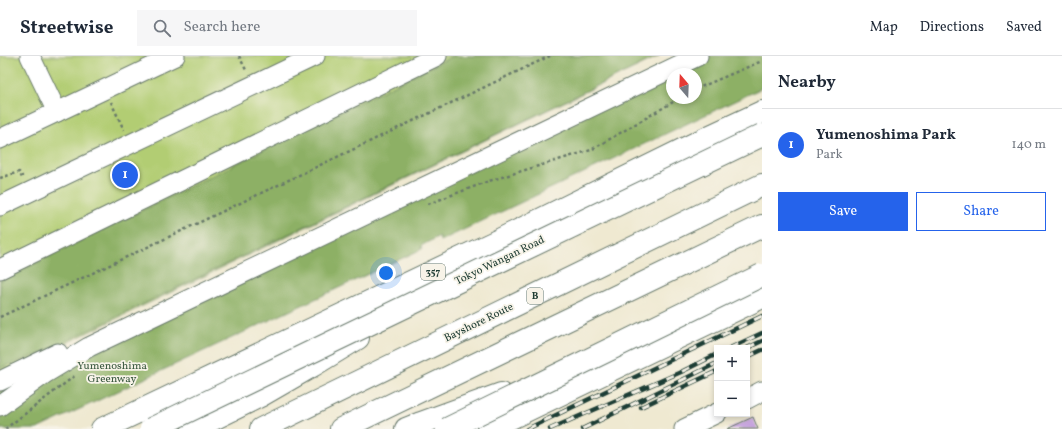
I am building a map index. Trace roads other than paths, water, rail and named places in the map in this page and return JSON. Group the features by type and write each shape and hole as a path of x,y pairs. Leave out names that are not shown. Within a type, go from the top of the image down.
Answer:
{"highway":[{"name":"357","path":"102,429 497,241 762,112"},
{"path":"704,139 730,138 762,131"},
{"name":"Tokyo Wangan Road","path":"151,429 762,135"},
{"name":"Bayshore Route","path":"261,429 762,186"},
{"path":"341,429 762,226"},
{"path":"193,429 260,396 319,363 436,289 483,255 497,241"},
{"path":"447,429 762,276"},
{"path":"488,429 762,297"},
{"path":"406,429 421,422 528,385 611,353 658,339 684,335"}],"street":[{"path":"30,56 57,112"},
{"path":"0,139 175,56"},
{"path":"0,206 315,56"},
{"path":"0,269 437,56"},
{"path":"0,381 676,56"},
{"path":"0,406 46,373 90,347 698,56"},
{"path":"750,397 762,391"},
{"path":"684,429 714,414"}],"railway":[{"path":"527,429 762,316"},
{"path":"736,345 762,333"},
{"path":"750,347 762,341"},
{"path":"750,356 762,350"},
{"path":"550,429 681,372 714,356"},
{"path":"582,429 714,364"},
{"path":"641,407 714,372"}],"place":[{"name":"Yumenoshima Park","path":"125,175"}],"park label":[{"name":"Yumenoshima Greenway","path":"112,372"}]}
